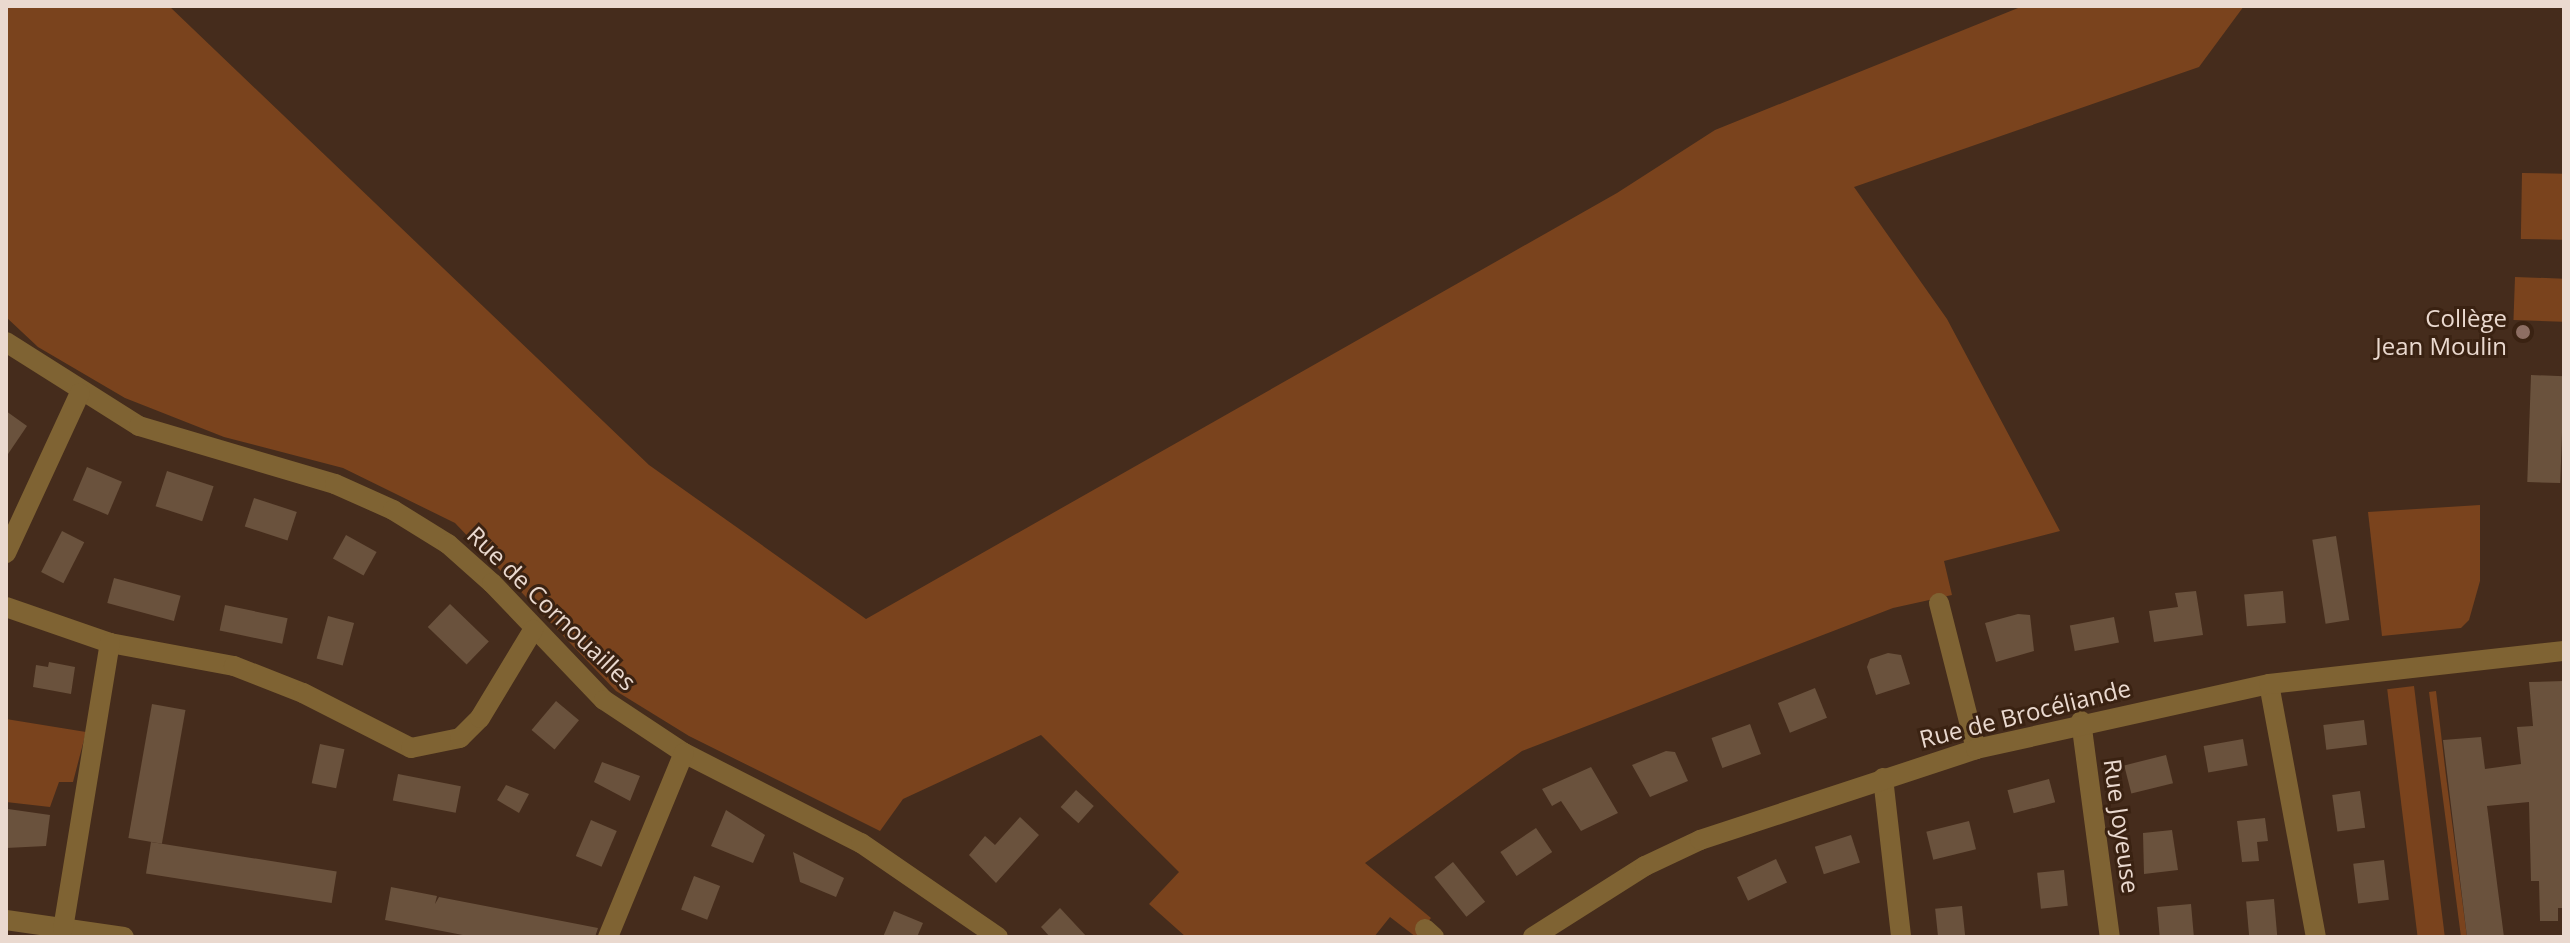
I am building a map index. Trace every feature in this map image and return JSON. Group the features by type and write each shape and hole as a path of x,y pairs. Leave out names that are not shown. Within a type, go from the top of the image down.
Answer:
{"street":[{"name":"Rue de Cornouailles","path":"6,342 80,393 139,426 335,484 393,510 448,544 604,700 684,753 861,843 998,937"},
{"path":"6,553 80,393"},
{"path":"1939,603 1976,749"},
{"path":"6,607 110,643 234,666 303,693 411,748 460,738 480,718 533,630"},
{"path":"63,929 110,643"},
{"name":"Rue de Brocéliande","path":"1533,937 1645,866 1700,840 1976,749 2081,721 2269,684 2564,651"},
{"path":"2269,684 2316,937"},
{"name":"Rue Joyeuse","path":"2081,721 2110,937"},
{"path":"608,937 684,753"},
{"path":"1883,778 1901,937"},
{"path":"6,920 124,937"}],"shaded area":[{"path":"6,6 169,6 649,465 866,619 1617,193 1715,130 2023,6 2244,6 2199,67 1854,187 1947,319 2060,531 1944,561 1952,595 1893,608 1522,751 1365,863 1431,918 1416,937 1390,917 1374,937 1186,937 1149,904 1179,872 1041,735 903,799 880,831 689,736 616,691 455,523 343,468 224,437 125,398 38,347 6,317"},
{"path":"2522,173 2564,174 2563,240 2521,239"},
{"path":"2515,277 2564,279 2562,322 2513,320"},
{"path":"2480,505 2480,581 2469,620 2461,628 2382,636 2368,512"},
{"path":"2414,686 2445,937 2418,937 2387,689"},
{"path":"2436,691 2467,937 2461,937 2429,692"},
{"path":"6,719 86,732 73,782 59,782 50,807 6,802"}],"building":[{"path":"2531,375 2564,376 2560,483 2527,482"},
{"path":"6,411 27,426 6,457"},
{"path":"87,467 122,482 108,515 73,500"},
{"path":"167,471 214,486 202,521 156,506"},
{"path":"254,498 297,512 288,540 245,527"},
{"path":"62,531 84,542 63,583 41,572"},
{"path":"346,535 377,552 364,576 333,559"},
{"path":"2336,536 2349,620 2326,624 2312,540"},
{"path":"114,578 181,596 174,621 107,603"},
{"path":"2196,591 2203,635 2154,642 2149,611 2178,607 2175,593"},
{"path":"2283,591 2286,623 2247,626 2244,594"},
{"path":"450,604 489,642 467,665 428,627"},
{"path":"225,605 288,618 282,644 220,630"},
{"path":"2018,614 2030,615 2034,651 1996,662 1985,623"},
{"path":"328,616 354,623 343,665 317,659"},
{"path":"2114,617 2119,643 2075,651 2070,626"},
{"path":"1888,653 1901,655 1910,684 1876,695 1867,667 1870,659"},
{"path":"49,662 75,667 71,694 33,687 36,665 48,667"},
{"path":"2564,681 2564,908 2558,908 2558,921 2540,921 2539,881 2531,881 2529,802 2487,806 2504,937 2467,937 2443,740 2481,737 2485,769 2521,764 2517,727 2533,726 2529,682"},
{"path":"1815,688 1827,718 1790,733 1778,703"},
{"path":"556,701 579,720 555,749 532,730"},
{"path":"152,704 185,710 162,844 128,838"},
{"path":"2364,720 2367,745 2326,750 2323,725"},
{"path":"1750,724 1761,754 1722,768 1711,738"},
{"path":"2243,739 2248,766 2208,773 2204,746"},
{"path":"320,744 344,749 336,788 312,783"},
{"path":"1666,751 1675,752 1688,781 1650,797 1632,765"},
{"path":"2166,755 2173,783 2131,794 2124,765"},
{"path":"602,762 640,776 630,801 594,782"},
{"path":"1591,767 1618,813 1581,831 1561,801 1552,806 1542,789"},
{"path":"398,774 461,786 456,813 393,801"},
{"path":"2049,779 2055,802 2014,813 2007,790"},
{"path":"506,785 529,794 519,813 497,800"},
{"path":"1076,790 1094,806 1078,823 1061,807"},
{"path":"2360,791 2365,828 2337,832 2332,795"},
{"path":"8,809 50,815 46,846 6,848"},
{"path":"726,810 765,835 753,863 711,846"},
{"path":"1020,817 1039,835 996,883 969,855 985,836 995,845"},
{"path":"2265,818 2268,841 2257,842 2259,861 2242,862 2237,821"},
{"path":"591,820 617,831 602,867 576,856"},
{"path":"1969,821 1976,849 1933,860 1926,832"},
{"path":"1536,828 1552,852 1517,876 1500,852"},
{"path":"2172,830 2178,870 2144,874 2143,833"},
{"path":"1851,835 1860,863 1824,874 1815,847"},
{"path":"151,842 337,871 332,903 146,874"},
{"path":"793,852 844,878 836,897 800,882"},
{"path":"1776,859 1787,883 1748,901 1737,877"},
{"path":"2384,860 2389,900 2358,903 2353,864"},
{"path":"1453,862 1485,902 1466,917 1434,877"},
{"path":"2064,870 2068,906 2041,909 2037,873"},
{"path":"694,876 720,886 707,920 681,910"},
{"path":"391,887 437,896 435,904 439,897 598,928 595,937 473,937 385,920"},
{"path":"2274,899 2277,937 2249,937 2246,901"},
{"path":"2191,904 2194,937 2160,937 2157,907"},
{"path":"1962,906 1965,937 1938,937 1935,909"},
{"path":"1060,908 1087,937 1050,937 1041,927"},
{"path":"894,911 923,923 917,937 883,937"}],"place":[{"name":"Collège Jean Moulin","path":"2523,332"}]}
